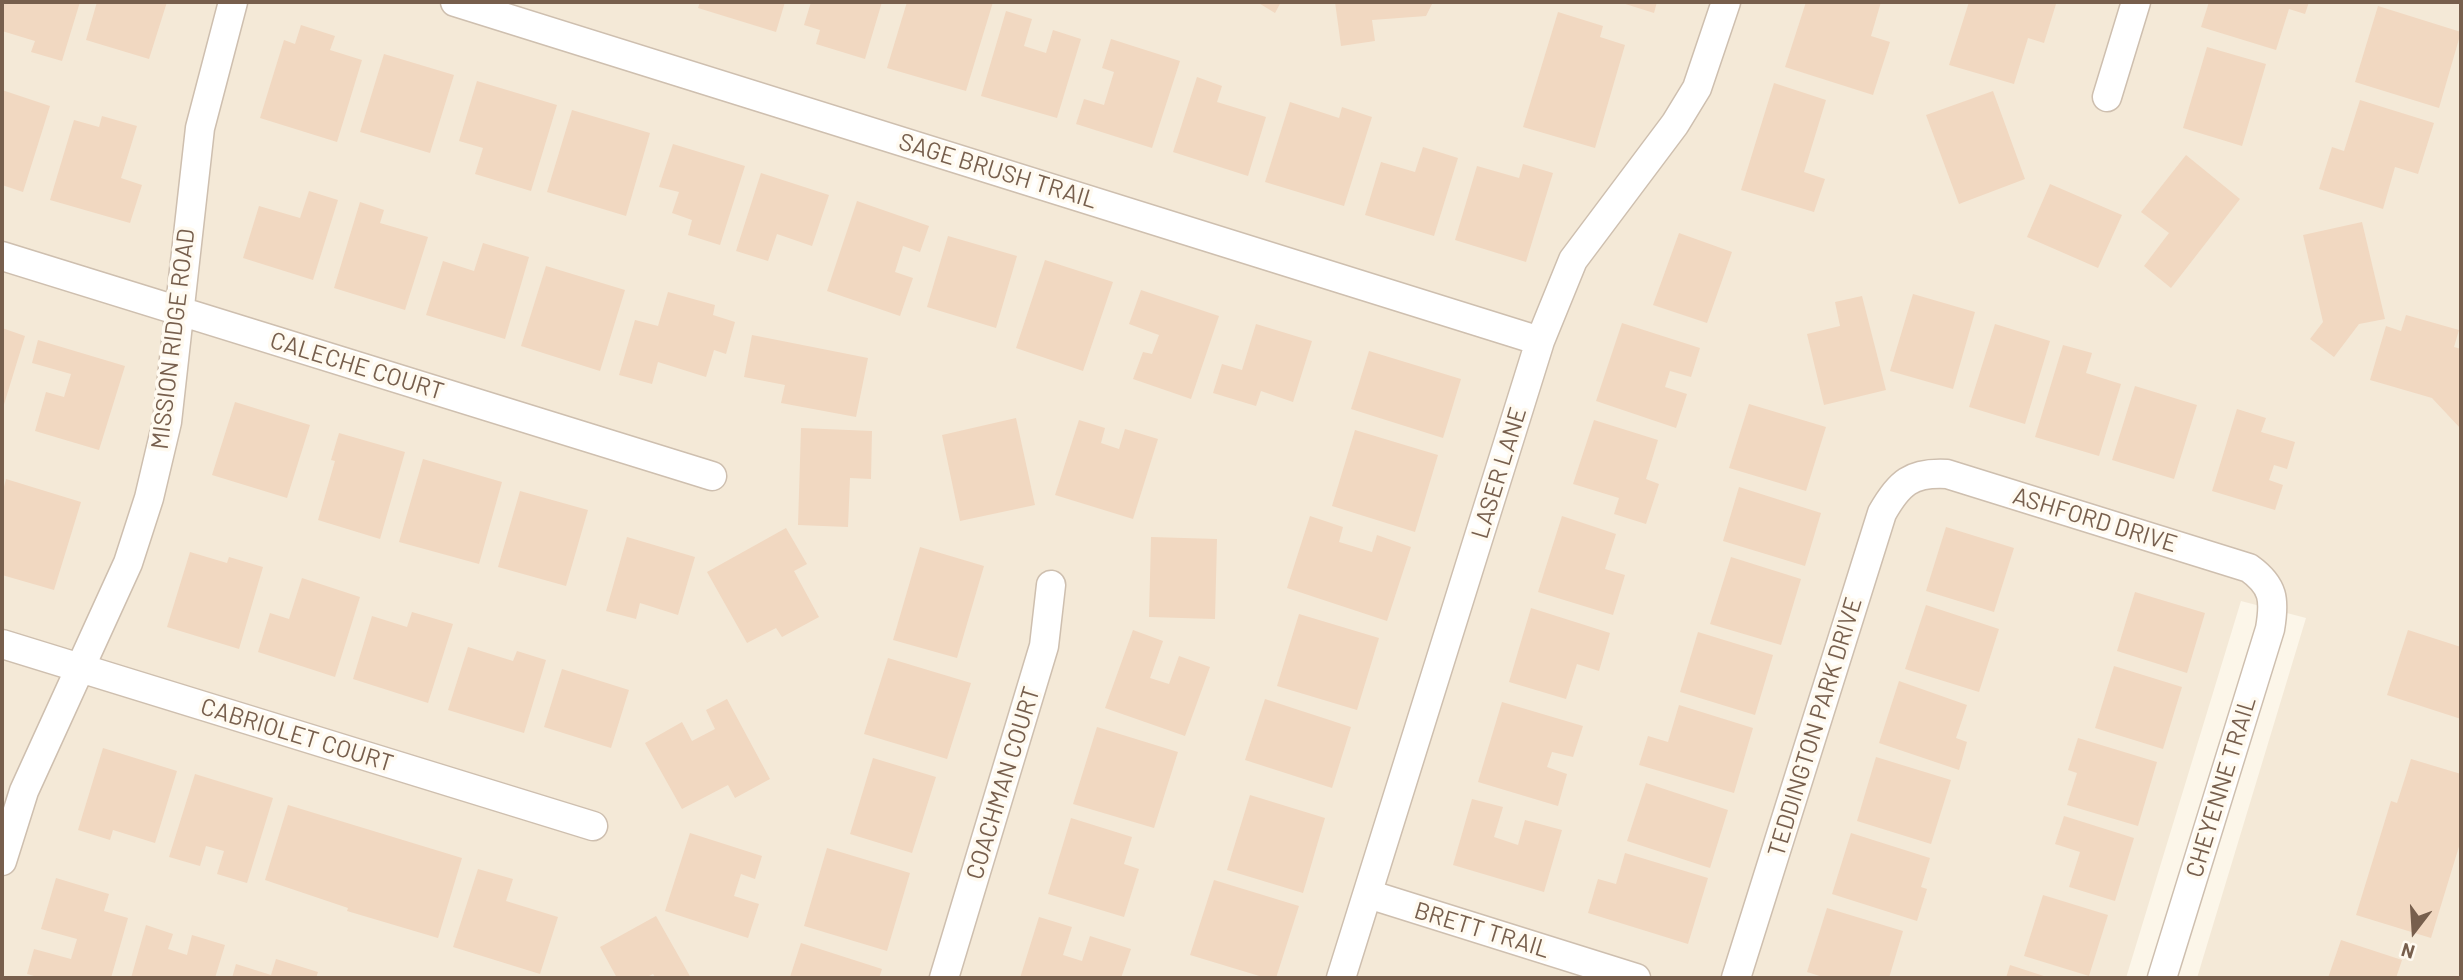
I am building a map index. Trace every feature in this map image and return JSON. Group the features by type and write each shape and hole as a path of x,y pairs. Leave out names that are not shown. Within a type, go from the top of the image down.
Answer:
{"street":[{"name":"MISSION RIDGE ROAD","path":"2,861 24,791 128,563 149,498 167,422 200,128 233,2"},
{"name":"SAGE BRUSH TRAIL","path":"455,2 1540,341"},
{"name":"LASER LANE","path":"1341,978 1540,341 1573,260 1675,124 1697,88 1726,2"},
{"path":"2107,97 2136,2"},
{"name":"CALECHE COURT","path":"2,256 712,476"},
{"name":"ASHFORD DRIVE","path":"1905,482 1924,473 1947,474 2249,568 2263,578 2272,595"},
{"name":"TEDDINGTON PARK DRIVE","path":"1737,978 1882,513 1892,495 1905,482"},
{"name":"COACHMAN COURT","path":"943,978 1044,646 1051,585"},
{"name":"CHEYENNE TRAIL","path":"2162,978 2270,629 2272,595"},
{"name":"CABRIOLET COURT","path":"2,644 593,826"},
{"name":"BRETT TRAIL","path":"1368,894 1636,978"}],"shaded area":[{"path":"2,2 2461,2 2461,978 2197,978 2306,618 2241,601 2126,978 2,978"}],"building":[{"path":"2,2 80,2 62,61 31,52 35,41 2,31"},
{"path":"97,2 167,2 149,59 86,40"},
{"path":"700,2 785,2 776,32 698,8"},
{"path":"811,2 882,2 865,59 816,44 820,30 804,25"},
{"path":"907,2 993,2 966,91 887,68"},
{"path":"1257,2 1281,2 1275,13"},
{"path":"1335,2 1433,2 1426,16 1372,20 1375,41 1341,46"},
{"path":"1619,2 1657,2 1654,13"},
{"path":"1806,2 1881,2 1871,36 1890,42 1873,95 1785,67"},
{"path":"1969,2 2056,4 2044,43 2028,38 2014,84 1949,65"},
{"path":"2209,2 2309,2 2305,14 2289,9 2276,50 2201,27"},
{"path":"2378,6 2461,32 2439,108 2355,82"},
{"path":"1006,11 1032,19 1024,46 1046,53 1053,30 1081,39 1057,118 981,96"},
{"path":"1558,12 1603,26 1600,37 1625,45 1595,148 1523,127"},
{"path":"301,25 335,36 330,50 362,60 337,142 260,118 284,40 295,44"},
{"path":"1111,39 1180,61 1152,148 1076,124 1084,99 1104,105 1114,72 1102,68"},
{"path":"2207,47 2266,64 2242,146 2183,128"},
{"path":"384,54 454,75 430,153 360,132"},
{"path":"1197,77 1222,86 1217,102 1266,117 1248,176 1173,152"},
{"path":"477,81 557,105 531,191 475,174 483,148 459,141"},
{"path":"1774,83 1826,100 1804,172 1825,179 1814,212 1741,190"},
{"path":"2,90 50,106 23,192 2,185"},
{"path":"1993,91 2025,179 1959,204 1926,115"},
{"path":"2360,100 2434,123 2418,174 2395,167 2383,209 2319,189 2332,147 2344,151"},
{"path":"1290,102 1339,118 1342,107 1372,117 1344,206 1265,182"},
{"path":"572,110 650,133 626,216 547,192"},
{"path":"102,116 137,126 121,178 142,185 130,223 50,200 74,120 99,127"},
{"path":"673,144 745,166 720,245 688,235 692,220 672,213 679,192 659,187"},
{"path":"1423,147 1458,158 1434,236 1365,215 1381,162 1415,172"},
{"path":"2186,155 2240,199 2171,288 2144,266 2169,233 2141,212"},
{"path":"1523,164 1553,173 1526,262 1455,240 1477,166 1519,178"},
{"path":"761,173 829,195 812,246 777,234 768,261 736,251"},
{"path":"2050,184 2122,215 2098,268 2027,237"},
{"path":"309,191 338,200 313,280 243,258 259,206 300,218"},
{"path":"857,201 929,226 920,252 903,246 895,272 913,278 900,316 827,291"},
{"path":"360,202 384,210 380,223 428,237 405,310 334,288"},
{"path":"2362,222 2385,319 2359,324 2334,357 2310,339 2323,322 2303,235"},
{"path":"1679,233 1732,252 1707,323 1653,305"},
{"path":"948,236 1017,256 996,328 927,307"},
{"path":"483,243 529,257 505,339 426,315 443,261 474,271"},
{"path":"1045,260 1113,282 1083,371 1016,348"},
{"path":"546,266 625,290 600,371 521,346"},
{"path":"1141,290 1219,316 1191,399 1133,379 1143,352 1152,354 1159,335 1129,324"},
{"path":"668,292 715,305 713,315 735,322 726,354 714,350 706,377 658,362 652,384 619,375 635,320 658,326"},
{"path":"1913,294 1975,312 1953,389 1890,371"},
{"path":"1862,296 1886,390 1824,405 1807,334 1840,326 1835,302"},
{"path":"2406,315 2459,330 2454,347 2461,349 2461,429 2432,398 2370,380 2386,326 2401,331"},
{"path":"1622,323 1700,348 1691,377 1670,371 1665,387 1687,394 1676,428 1596,401"},
{"path":"1256,324 1312,341 1293,402 1261,391 1256,406 1213,393 1222,364 1242,370"},
{"path":"1995,324 2050,341 2025,424 1969,407"},
{"path":"2,328 25,336 2,411"},
{"path":"752,335 868,358 856,417 781,403 785,385 744,377"},
{"path":"38,340 125,366 99,450 35,431 46,392 64,397 71,374 32,363"},
{"path":"2063,345 2092,353 2086,373 2121,384 2099,456 2035,437"},
{"path":"1369,351 1461,379 1443,438 1351,409"},
{"path":"2135,386 2197,405 2174,479 2112,460"},
{"path":"235,402 310,425 287,498 212,475"},
{"path":"1749,404 1826,427 1806,491 1729,468"},
{"path":"2237,409 2266,418 2261,432 2295,442 2287,469 2274,465 2269,480 2283,485 2275,510 2212,491"},
{"path":"1016,418 1035,505 960,521 942,435"},
{"path":"1079,420 1105,428 1101,443 1119,449 1125,429 1158,439 1133,519 1055,495"},
{"path":"1594,420 1658,440 1646,479 1659,484 1646,524 1614,514 1619,498 1573,484"},
{"path":"801,428 872,431 871,479 850,478 848,527 798,525"},
{"path":"1355,430 1438,455 1415,532 1332,506"},
{"path":"339,433 405,452 380,539 318,520 335,461 331,460"},
{"path":"423,459 502,482 479,564 399,542"},
{"path":"6,479 81,502 54,590 2,575 2,495"},
{"path":"1739,487 1821,513 1805,566 1723,541"},
{"path":"520,491 588,510 566,586 498,567"},
{"path":"1310,516 1343,527 1339,542 1372,552 1377,535 1411,547 1387,621 1287,588"},
{"path":"1562,516 1616,534 1605,569 1625,575 1613,615 1538,592"},
{"path":"1946,527 2014,548 1994,612 1926,591"},
{"path":"786,528 807,564 794,571 819,617 782,637 776,628 747,643 707,572"},
{"path":"627,537 695,557 678,615 640,603 636,619 606,611"},
{"path":"1151,537 1217,539 1215,619 1149,617"},
{"path":"920,547 984,566 957,658 893,640"},
{"path":"190,552 227,563 229,557 263,567 239,649 167,627"},
{"path":"1731,557 1801,579 1781,645 1710,624"},
{"path":"302,578 360,597 335,677 258,652 270,613 289,619"},
{"path":"2135,592 2205,613 2187,673 2117,651"},
{"path":"1926,605 1999,629 1979,692 1905,669"},
{"path":"1531,608 1610,633 1599,671 1577,664 1566,699 1509,682"},
{"path":"412,612 453,624 428,703 353,679 372,616 407,627"},
{"path":"1299,614 1379,638 1357,710 1277,686"},
{"path":"1133,630 1163,641 1150,678 1169,684 1179,656 1210,667 1185,736 1105,708"},
{"path":"2408,630 2461,647 2461,719 2387,695"},
{"path":"1698,632 1773,655 1755,715 1680,692"},
{"path":"468,647 513,661 517,651 546,660 524,733 448,710"},
{"path":"888,658 971,683 947,759 864,734"},
{"path":"2114,666 2182,687 2163,749 2095,728"},
{"path":"562,669 629,690 611,748 544,727"},
{"path":"1899,681 1967,705 1956,738 1967,742 1959,770 1879,743"},
{"path":"727,699 770,779 735,798 728,785 682,809 645,743 682,722 692,741 715,729 706,710"},
{"path":"1265,699 1351,727 1332,788 1245,760"},
{"path":"1502,702 1583,726 1573,757 1552,752 1547,767 1567,774 1558,806 1478,782"},
{"path":"1679,705 1753,728 1734,793 1639,765 1648,736 1668,742"},
{"path":"1097,727 1178,752 1154,828 1073,804"},
{"path":"2078,738 2157,762 2138,826 2067,805 2077,773 2068,770"},
{"path":"103,748 177,771 155,843 113,830 110,840 78,830"},
{"path":"1876,757 1951,780 1931,844 1857,821"},
{"path":"873,758 936,777 912,853 850,834"},
{"path":"2411,759 2461,774 2461,840 2431,938 2356,915 2391,801 2397,803"},
{"path":"195,774 273,798 247,883 217,874 224,851 206,846 200,866 169,857"},
{"path":"1646,783 1728,810 1710,868 1627,841"},
{"path":"1250,795 1325,818 1303,893 1227,870"},
{"path":"1472,799 1503,807 1494,837 1518,845 1525,820 1562,830 1544,892 1453,865"},
{"path":"288,805 462,858 438,938 347,911 348,908 265,880"},
{"path":"2064,816 2134,838 2115,901 2069,887 2080,852 2055,844"},
{"path":"1071,818 1132,837 1124,864 1139,869 1124,917 1048,894"},
{"path":"690,833 762,856 755,879 741,874 734,896 759,904 748,938 665,911"},
{"path":"1851,833 1930,858 1921,887 1927,889 1917,921 1832,894"},
{"path":"827,848 910,873 887,951 804,926"},
{"path":"1625,853 1708,878 1688,944 1588,913 1598,879 1616,884"},
{"path":"478,869 513,879 506,901 558,917 540,974 453,947"},
{"path":"56,878 109,894 104,911 128,918 111,978 41,978 27,974 34,949 71,959 77,939 41,929"},
{"path":"1214,880 1299,906 1276,978 1266,978 1190,955"},
{"path":"2043,895 2108,915 2089,976 2024,956"},
{"path":"1827,908 1903,931 1889,978 1826,978 1807,972"},
{"path":"656,916 691,978 656,978 653,974 645,978 617,978 600,947"},
{"path":"1039,917 1072,927 1063,955 1082,961 1090,936 1131,949 1121,978 1020,978"},
{"path":"146,925 173,934 168,949 187,955 192,935 225,945 215,978 131,978"},
{"path":"2341,940 2402,960 2396,978 2328,978"},
{"path":"801,943 882,969 879,978 790,977"},
{"path":"276,959 318,972 316,978 232,978 236,964 271,975"},
{"path":"2010,965 2050,978 2006,978"}]}
